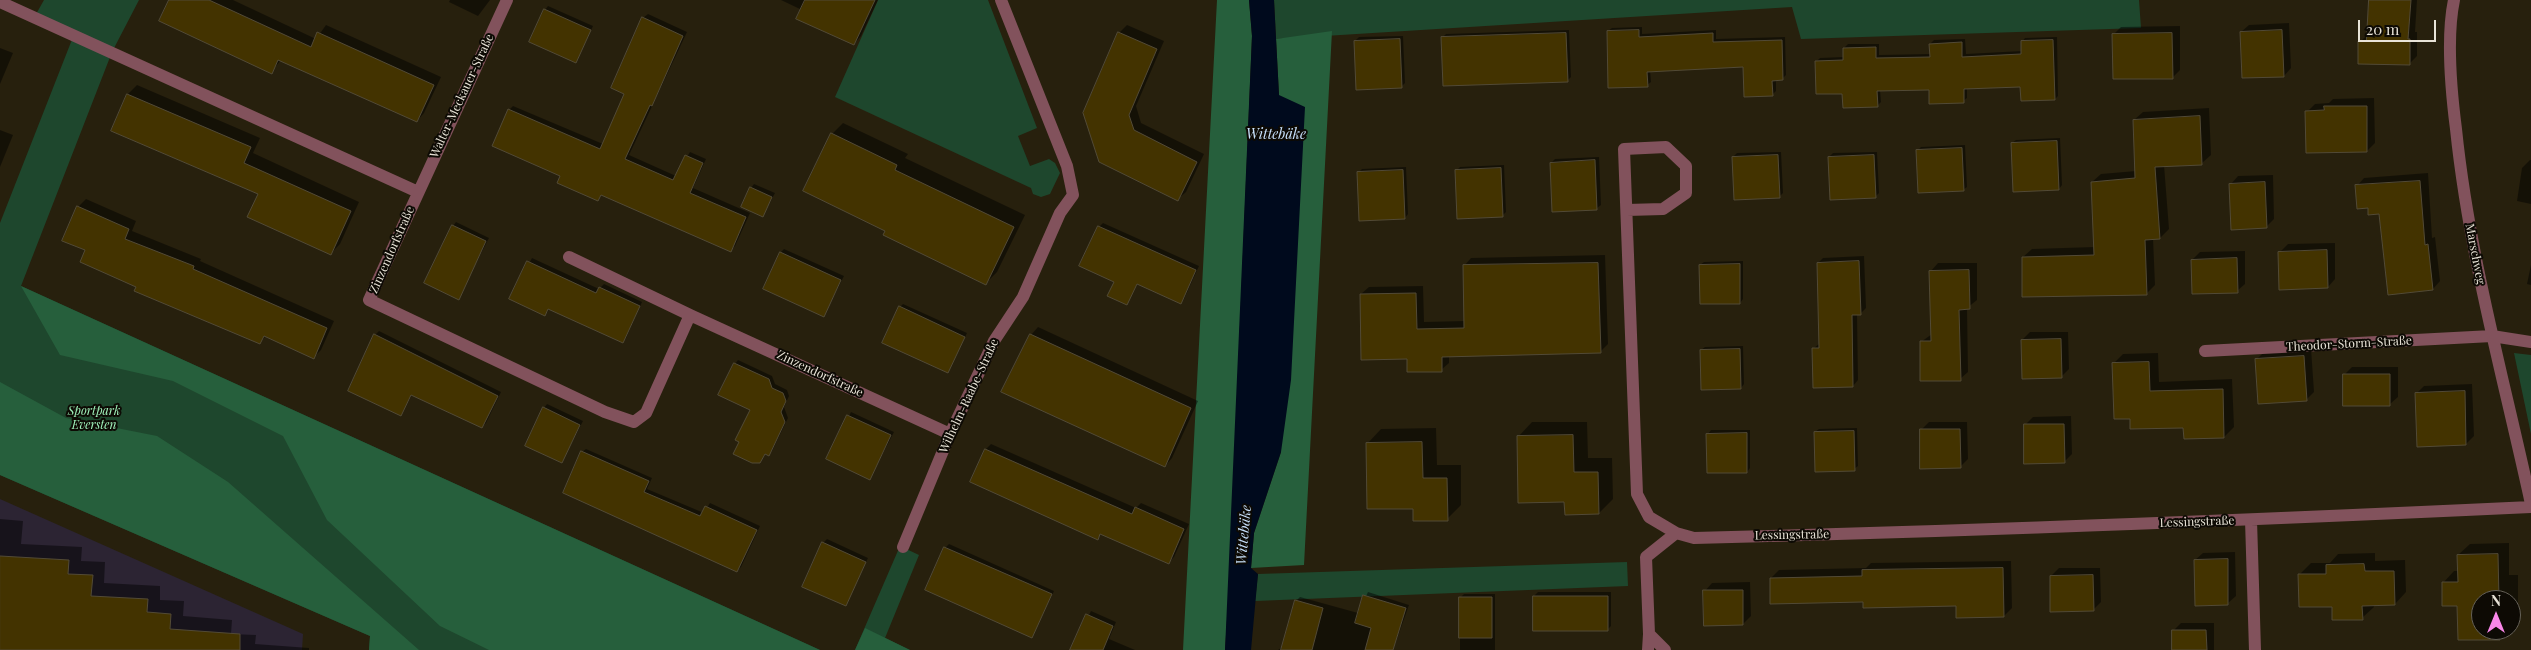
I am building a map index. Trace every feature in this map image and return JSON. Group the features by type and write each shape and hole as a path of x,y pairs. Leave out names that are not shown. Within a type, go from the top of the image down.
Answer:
{"street":[{"name":"Walter-Meckauer-Straße","path":"418,192 507,0"},
{"name":"Wilhelm-Raabe-Straße","path":"902,547 950,434 994,341 1023,296 1060,213 1073,195 1067,166 1001,0"},
{"name":"Marschweg","path":"2454,0 2451,82 2459,158 2470,228 2492,336 2531,506"},
{"name":"Zinzendorfstraße","path":"0,2 418,192 368,300 605,412 634,422 646,413 690,315"},
{"name":"Lessingstraße","path":"1627,210 1663,209 1686,193 1686,166 1666,147 1624,149 1637,494 1649,517 1676,533 1694,538 2251,520 2531,506"},
{"name":"Zinzendorfstraße","path":"569,257 690,315 950,434"},
{"name":"Theodor-Storm-Straße","path":"2205,351 2492,336 2531,342"},
{"name":"Lessingstraße","path":"2251,520 2255,650"},
{"path":"1648,650 1646,557 1676,533"},
{"path":"1649,634 1665,650"}],"shaded area":[{"path":"0,499 303,634 302,650 0,650"}],"green space":[{"name":"Sportpark Eversten","path":"44,0 139,0 112,52 21,286 820,650 369,650 370,636 0,475 0,223 73,37 35,16"},
{"path":"878,0 988,0 1037,128 1018,136 1030,166 1049,159 1055,163 1060,173 1050,194 1041,197 1033,194 1031,188 835,97"},
{"path":"1217,0 1249,0 1252,36 1229,590 1225,650 1183,650"},
{"path":"1274,0 2139,0 2141,28 1801,39 1792,7 1276,39"},
{"path":"1332,31 1304,565 1251,568 1254,533 1281,452 1279,95 1276,39"},
{"path":"21,286 820,650 489,650 440,626 327,520 283,436 173,381 60,355"},
{"path":"2514,353 2531,355 2531,434"},
{"path":"0,382 66,418 157,436 228,482 419,650 369,650 370,636 0,475"},
{"path":"900,546 919,555 885,638 910,650 855,650"},
{"path":"1627,562 1628,586 1255,601 1258,574"},
{"path":"865,628 910,650 855,650"}],"water":[{"name":"Wittebäke","path":"1249,0 1274,0 1279,95 1305,107 1291,380 1281,452 1254,533 1251,568 1258,574 1251,650 1225,650 1252,36"}],"building":[{"path":"169,0 209,0 311,47 317,32 434,85 417,122 278,60 272,74 159,21"},
{"path":"805,0 875,0 854,45 796,19"},
{"path":"2369,0 2411,0 2408,39 2410,39 2410,65 2358,64 2358,41 2366,41"},
{"path":"544,9 591,30 576,63 529,42"},
{"path":"642,17 683,36 652,106 650,105 625,159 673,180 685,155 703,163 690,193 746,217 731,252 601,195 598,201 557,183 560,176 492,146 508,109 600,149 624,94 611,88"},
{"path":"1639,30 1639,37 1713,33 1713,42 1782,40 1783,80 1772,81 1773,96 1744,97 1743,67 1647,72 1648,87 1608,88 1607,31"},
{"path":"2282,30 2284,77 2242,78 2240,32"},
{"path":"1118,32 1157,49 1129,115 1134,130 1197,162 1178,201 1099,162 1083,113"},
{"path":"1566,33 1568,82 1443,86 1441,37"},
{"path":"2172,33 2173,79 2113,79 2112,34"},
{"path":"1400,39 1402,88 1356,90 1354,41"},
{"path":"2053,40 2055,100 2021,101 2020,87 1964,89 1964,103 1929,104 1929,90 1877,91 1878,107 1843,108 1842,94 1816,94 1815,61 1843,60 1843,48 1876,47 1876,58 1930,57 1929,44 1962,42 1962,57 2021,54 2021,41"},
{"path":"127,94 251,147 244,163 351,211 331,255 247,217 258,194 111,131"},
{"path":"2324,106 2367,106 2367,152 2306,153 2305,111 2324,110"},
{"path":"2200,116 2202,165 2155,167 2160,239 2145,240 2147,295 2022,297 2022,257 2094,255 2091,182 2135,178 2133,120"},
{"path":"831,133 897,165 895,170 1014,227 986,285 883,235 885,231 803,191"},
{"path":"2057,141 2059,190 2013,192 2011,143"},
{"path":"1962,148 1964,191 1918,193 1916,150"},
{"path":"1778,155 1780,198 1734,200 1732,157"},
{"path":"1874,155 1876,198 1830,200 1828,157"},
{"path":"1595,160 1597,210 1552,212 1550,163"},
{"path":"1501,168 1503,217 1457,219 1455,170"},
{"path":"1403,170 1405,219 1359,221 1357,172"},
{"path":"2420,181 2425,245 2428,244 2433,290 2388,295 2379,214 2368,215 2368,208 2357,209 2355,185"},
{"path":"2265,182 2267,228 2231,230 2229,184"},
{"path":"750,187 772,197 763,217 741,207"},
{"path":"77,206 129,229 125,239 194,266 193,269 327,328 314,359 264,336 260,344 134,291 136,287 80,262 85,250 62,241"},
{"path":"452,225 486,241 459,300 424,283"},
{"path":"1098,226 1196,270 1181,304 1137,284 1127,305 1107,296 1114,282 1079,266"},
{"path":"2327,250 2328,288 2279,290 2278,252"},
{"path":"780,252 841,280 824,317 763,289"},
{"path":"2237,258 2238,293 2192,294 2191,260"},
{"path":"527,261 596,293 599,287 640,306 623,343 548,309 545,316 509,299"},
{"path":"1859,261 1861,315 1852,315 1853,387 1813,388 1812,348 1819,348 1817,263"},
{"path":"1598,263 1601,353 1442,357 1442,372 1407,372 1407,359 1361,360 1360,294 1416,293 1417,329 1464,328 1463,265"},
{"path":"1740,264 1740,304 1700,304 1699,265"},
{"path":"1969,270 1970,309 1959,310 1961,381 1920,381 1920,341 1931,341 1929,271"},
{"path":"899,306 965,337 948,373 882,343"},
{"path":"374,334 498,396 482,428 411,395 401,416 348,391"},
{"path":"1030,334 1191,408 1165,467 1001,392"},
{"path":"2061,339 2062,378 2022,379 2021,340"},
{"path":"1740,349 1741,389 1701,390 1700,350"},
{"path":"2304,356 2307,401 2258,404 2255,359"},
{"path":"2149,362 2150,391 2223,389 2224,438 2184,439 2183,428 2130,429 2130,419 2114,419 2112,363"},
{"path":"734,363 769,379 772,388 783,393 786,401 781,412 785,422 769,456 765,454 760,463 752,463 733,454 739,442 735,440 750,410 718,395"},
{"path":"2343,374 2390,374 2390,406 2343,406"},
{"path":"2465,391 2466,445 2417,447 2415,393"},
{"path":"543,407 580,425 562,463 525,446"},
{"path":"847,415 891,435 870,480 826,459"},
{"path":"2024,424 2064,424 2065,463 2024,464"},
{"path":"1920,429 1960,429 1961,468 1920,469"},
{"path":"1854,431 1855,471 1815,472 1814,432"},
{"path":"1747,433 1747,473 1707,473 1706,434"},
{"path":"1573,435 1574,472 1598,472 1599,514 1565,515 1564,502 1518,503 1517,436"},
{"path":"1422,442 1423,478 1447,478 1448,521 1413,521 1413,509 1367,509 1366,443"},
{"path":"985,449 1132,514 1135,507 1184,529 1169,564 1100,534 1098,540 970,482"},
{"path":"581,451 649,481 644,492 700,516 705,506 757,530 737,572 563,493"},
{"path":"822,542 866,562 846,606 802,587"},
{"path":"944,547 1052,594 1032,638 925,590"},
{"path":"2498,554 2499,590 2471,590 2471,640 2458,640 2457,606 2442,606 2442,582 2458,582 2457,555"},
{"path":"0,556 69,560 68,574 93,575 91,596 148,599 147,612 171,614 170,629 240,634 240,650 0,650"},
{"path":"2228,559 2228,605 2195,606 2194,560"},
{"path":"2364,564 2365,571 2394,571 2395,605 2362,606 2363,620 2332,620 2332,607 2299,607 2298,574 2326,574 2326,565"},
{"path":"2003,568 2004,617 1956,618 1956,606 1863,608 1863,602 1770,604 1770,578 1862,576 1862,570"},
{"path":"2093,575 2094,611 2050,612 2050,576"},
{"path":"1703,590 1743,590 1743,625 1704,626"},
{"path":"1363,595 1406,608 1393,650 1365,650 1371,628 1355,623"},
{"path":"1533,596 1608,596 1608,631 1533,631"},
{"path":"1459,597 1492,597 1492,638 1459,638"},
{"path":"1295,600 1323,608 1312,650 1281,650"},
{"path":"1086,614 1113,626 1103,650 1070,650"},
{"path":"2172,630 2206,630 2207,650 2172,650"}]}
